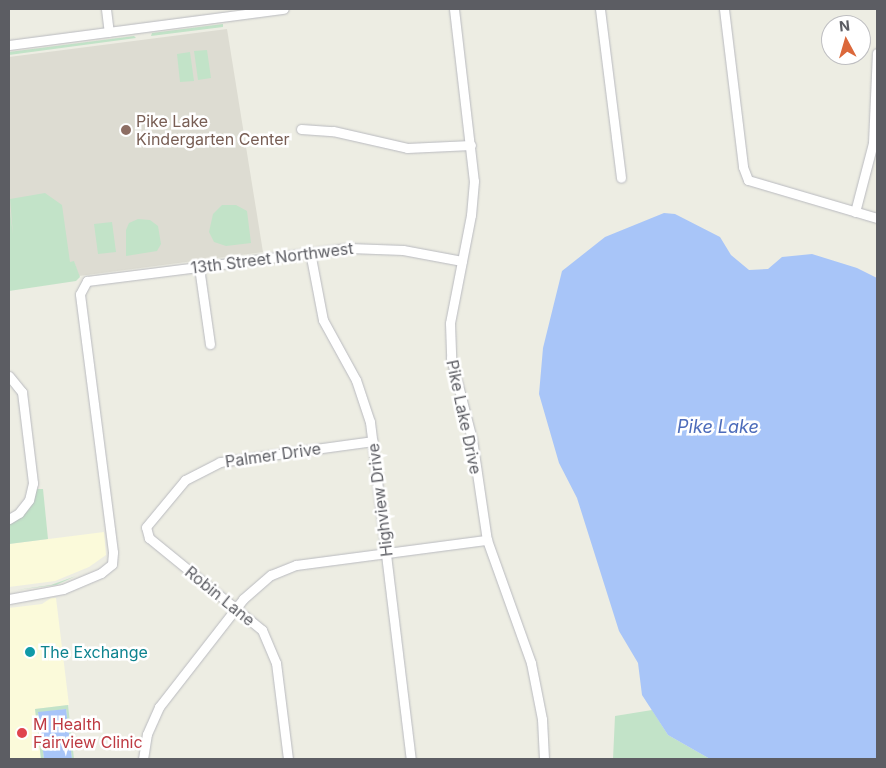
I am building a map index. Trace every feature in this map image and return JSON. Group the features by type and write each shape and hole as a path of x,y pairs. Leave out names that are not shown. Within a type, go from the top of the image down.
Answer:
{"street":[{"path":"106,9 110,32"},
{"path":"9,44 110,32 230,12 284,9"},
{"name":"Pike Lake Drive","path":"454,9 471,145 473,197 450,323 451,358 472,439 487,540 531,663 542,719 544,759"},
{"path":"600,9 621,178"},
{"path":"724,9 742,167 748,180 877,218"},
{"path":"854,212 873,143 877,53"},
{"path":"301,129 333,131 407,148 471,145"},
{"name":"13th Street Northwest","path":"9,599 57,591 88,580 112,564 113,552 80,294 84,284 91,280 310,252 372,248 462,261"},
{"name":"Highview Drive","path":"310,252 323,320 363,396 373,441 411,759"},
{"path":"199,267 210,344"},
{"path":"9,376 22,392 33,483 24,507 9,519"},
{"name":"Palmer Drive","path":"146,533 149,520 174,490 209,466 237,459 373,441"},
{"name":"Robin Lane","path":"146,533 262,630 273,651 288,759"},
{"path":"142,759 147,734 159,707 237,608 262,581 282,569 487,540"}],"shaded area":[{"path":"223,24 223,27 151,36 152,33"},
{"name":"Pike Lake Kindergarten Center","path":"227,29 263,252 79,276 74,262 30,268 22,265 14,252 9,203 9,57"},
{"path":"134,36 136,38 9,55 9,52"},
{"path":"207,50 211,78 198,80 194,51"},
{"path":"190,52 194,81 180,82 177,54"},
{"path":"45,193 62,205 70,262 74,261 80,277 76,281 9,291 9,203 13,235 10,199"},
{"path":"222,205 236,205 247,211 251,243 226,246 214,242 209,232 213,214"},
{"path":"138,219 150,220 158,226 161,244 157,251 126,256 126,230 129,223"},
{"path":"112,222 116,252 98,254 94,224"},
{"path":"37,489 43,489 48,539 9,544 9,523 22,515"},
{"path":"104,532 106,555 89,567 55,581 9,587 9,544"},
{"path":"76,576 56,585 16,590 51,585"},
{"path":"51,598 56,598 69,705 35,709 41,759 9,759 9,608 42,604"},
{"path":"68,705 74,759 72,759 66,709 38,713 44,759 41,759 35,709"},
{"path":"652,710 668,735 710,759 613,759 615,716"}],"water":[{"name":"Pike Lake","path":"664,213 675,214 720,237 731,255 749,270 768,269 782,257 812,254 857,268 877,278 877,759 710,759 668,735 642,695 638,663 619,631 577,498 559,463 539,394 543,348 562,271 605,237"},
{"path":"66,709 72,759 44,759 38,712"}],"place":[{"name":"Pike Lake Kindergarten Center","path":"126,130"},
{"name":"The Exchange","path":"30,652"},
{"name":"M Health Fairview Clinic","path":"22,733"}]}
